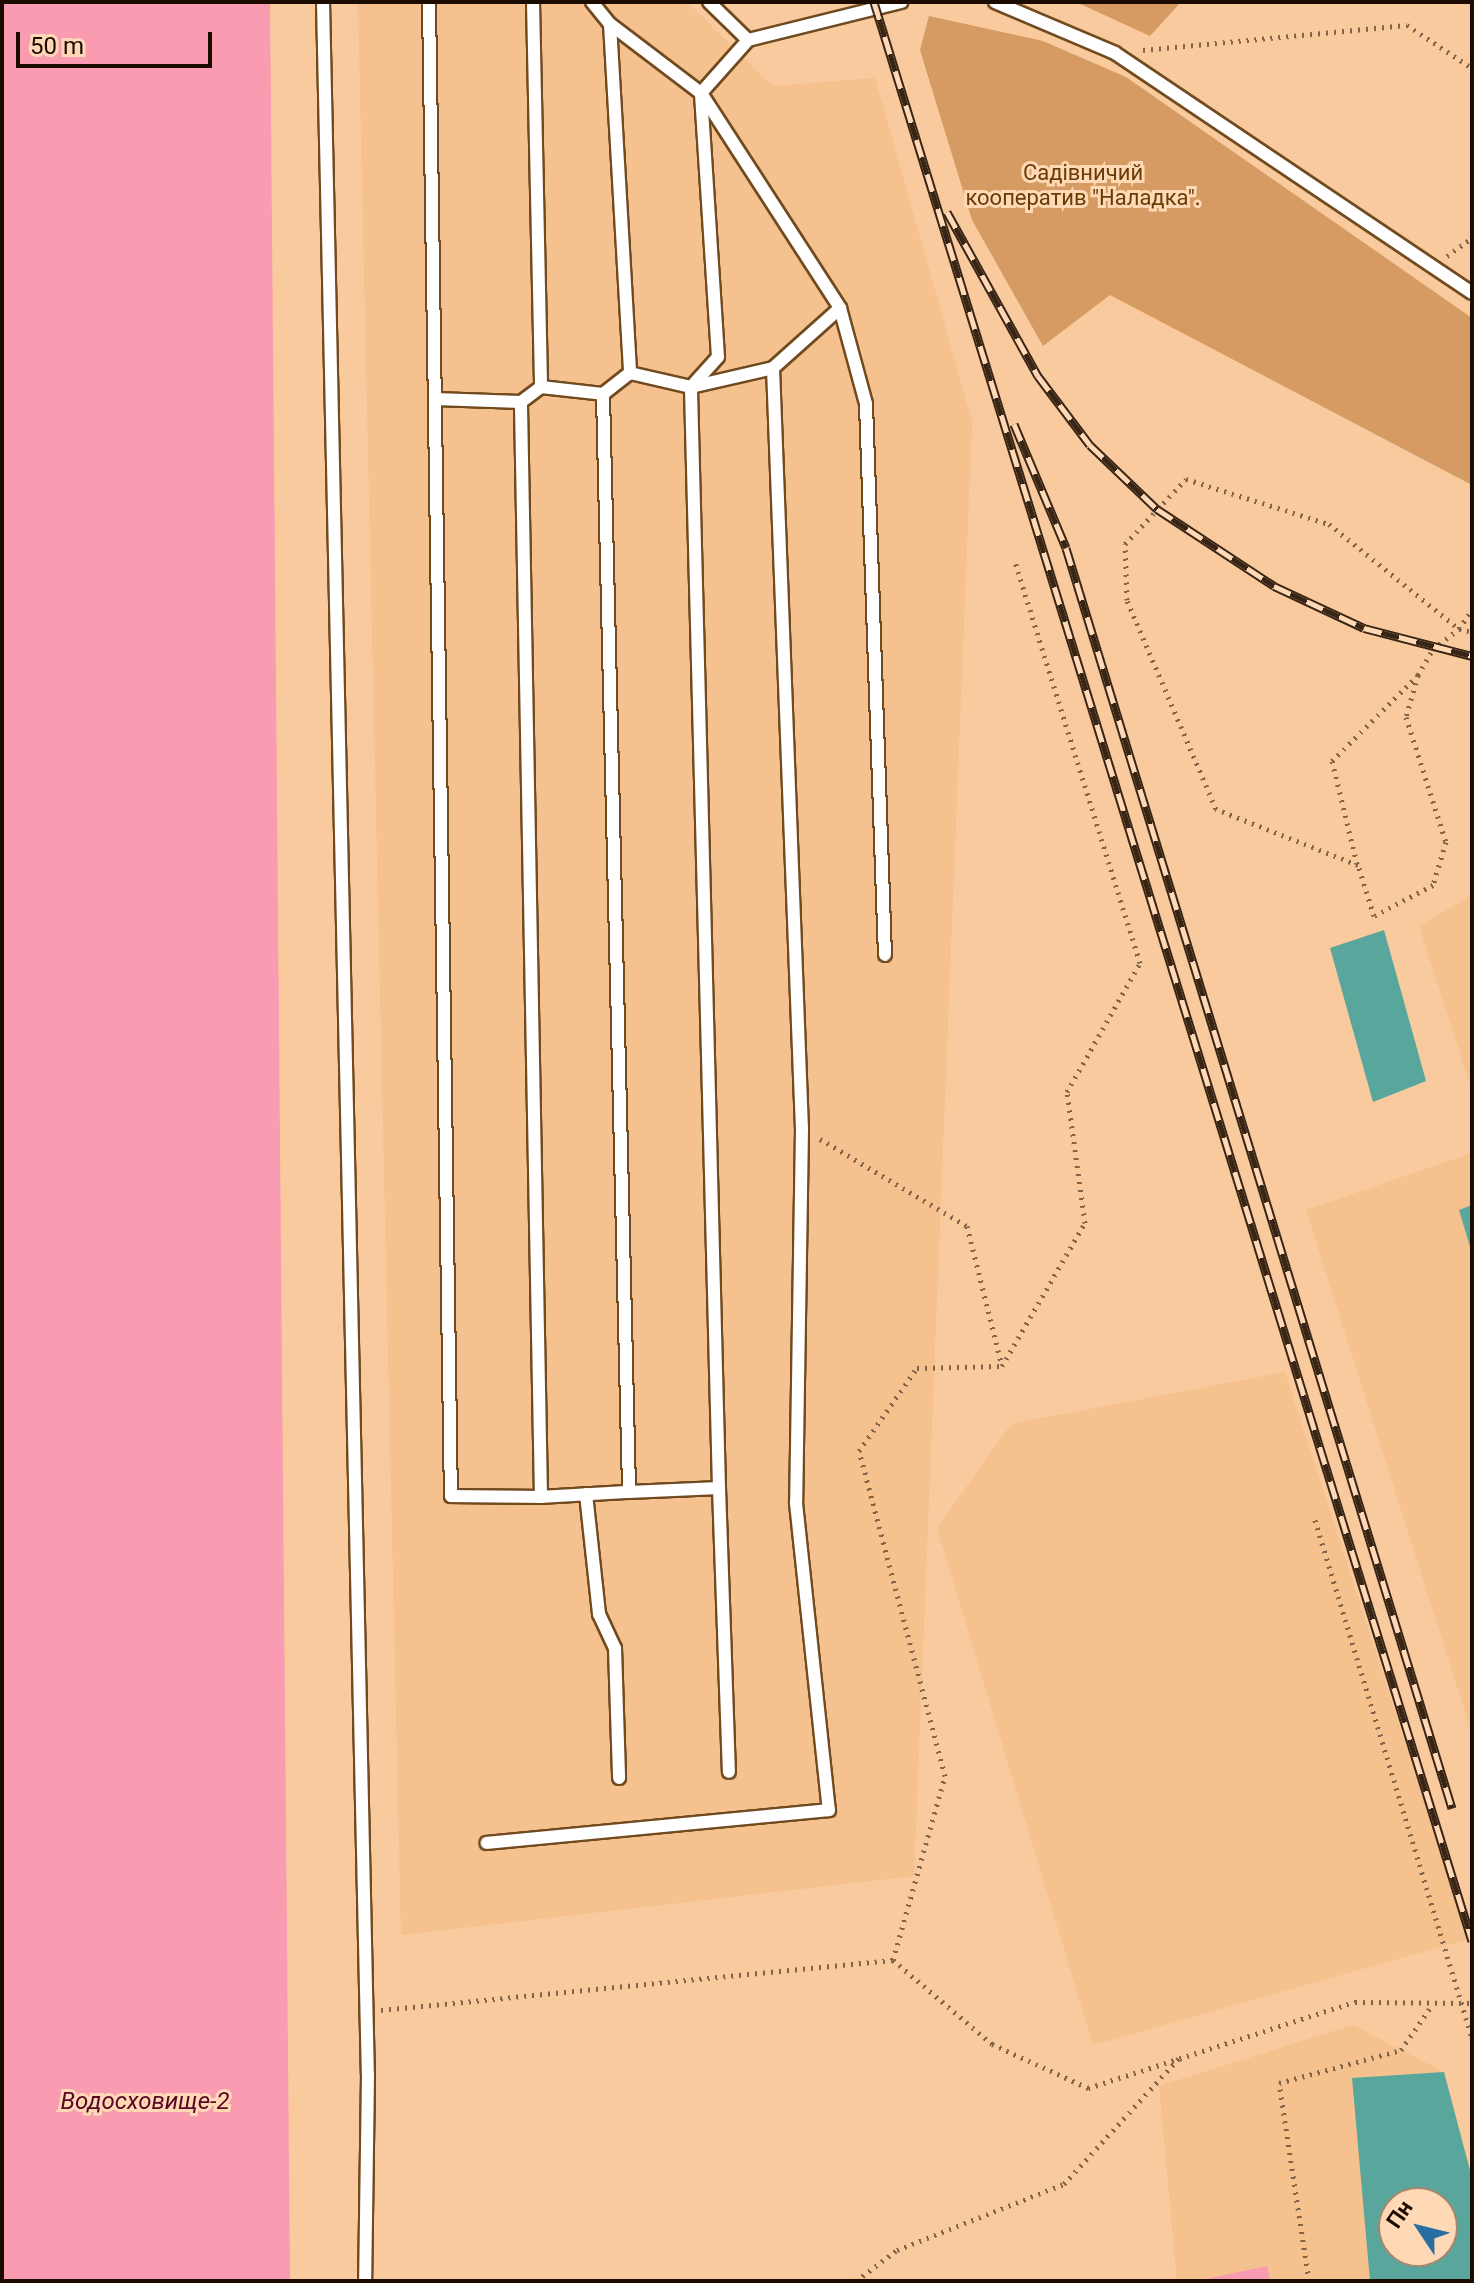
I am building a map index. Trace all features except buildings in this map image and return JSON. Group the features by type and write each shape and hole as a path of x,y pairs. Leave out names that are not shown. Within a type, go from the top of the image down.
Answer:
{"lane":[{"path":"323,2 366,2012 365,2281"},
{"path":"429,2 451,1496 541,1497 719,1488"},
{"path":"533,2 541,387"},
{"path":"592,2 610,24 701,93 840,308 866,404 885,955"},
{"path":"709,2 748,40"},
{"path":"729,1772 691,387 718,357 701,93 748,40 901,2"},
{"path":"995,2 1115,53 1472,293"},
{"path":"610,24 630,373"},
{"path":"630,373 691,387 773,368 840,308"},
{"path":"487,1843 829,1810 796,1503 802,1129 773,368"},
{"path":"435,399 521,402 541,387 603,394 630,373"},
{"path":"603,394 629,1492"},
{"path":"521,402 541,1497"},
{"path":"586,1494 599,1614 615,1648 619,1778"}],"path":[{"path":"1115,53 1407,25 1472,68"},
{"path":"1432,266 1472,238"},
{"path":"1358,865 1216,809 1127,600 1125,544 1186,479 1329,524 1459,629 1472,632"},
{"path":"1002,1366 1085,1223 1067,1092 1140,963 1014,559"},
{"path":"1418,675 1332,761 1374,916 1433,885 1446,842 1406,717 1418,675 1433,649 1459,629 1472,610"},
{"path":"802,1129 967,1226 1002,1366"},
{"path":"893,1960 945,1776 859,1451 917,1368 1002,1366"},
{"path":"1315,1520 1472,2038"},
{"path":"366,2012 893,1960 992,2044 1088,2088 1355,2002 1472,2003"},
{"path":"1309,2281 1279,2083 1401,2050 1433,2004"},
{"path":"856,2281 897,2250 1064,2184 1180,2056"}],"shaded area":[{"path":"358,2 687,2 773,86 875,78 972,421 914,1876 401,1935"},
{"path":"1472,895 1472,1091 1419,926"},
{"path":"1472,1153 1472,1734 1306,1210"},
{"path":"1285,1372 1469,1939 1093,2045 937,1528 1011,1424"},
{"path":"1353,2025 1444,2072 1472,2178 1472,2281 1177,2281 1159,2086"}],"green space":[{"path":"1076,2 1181,2 1150,36"},
{"name":"Садівничий кооператив \"Наладка\".","path":"929,16 1043,41 1126,77 1472,318 1472,485 1110,295 1043,346 972,220 920,50"}],"water":[{"name":"Водосховище-2","path":"2,2 270,2 290,2281 2,2281"},
{"path":"1267,2266 1270,2281 1196,2281"}],"railway":[{"path":"874,2 1472,1941"},
{"path":"947,212 1038,376 1090,445 1157,509 1274,586 1364,628 1472,656"},
{"path":"1014,424 1066,548 1452,1808"}]}
